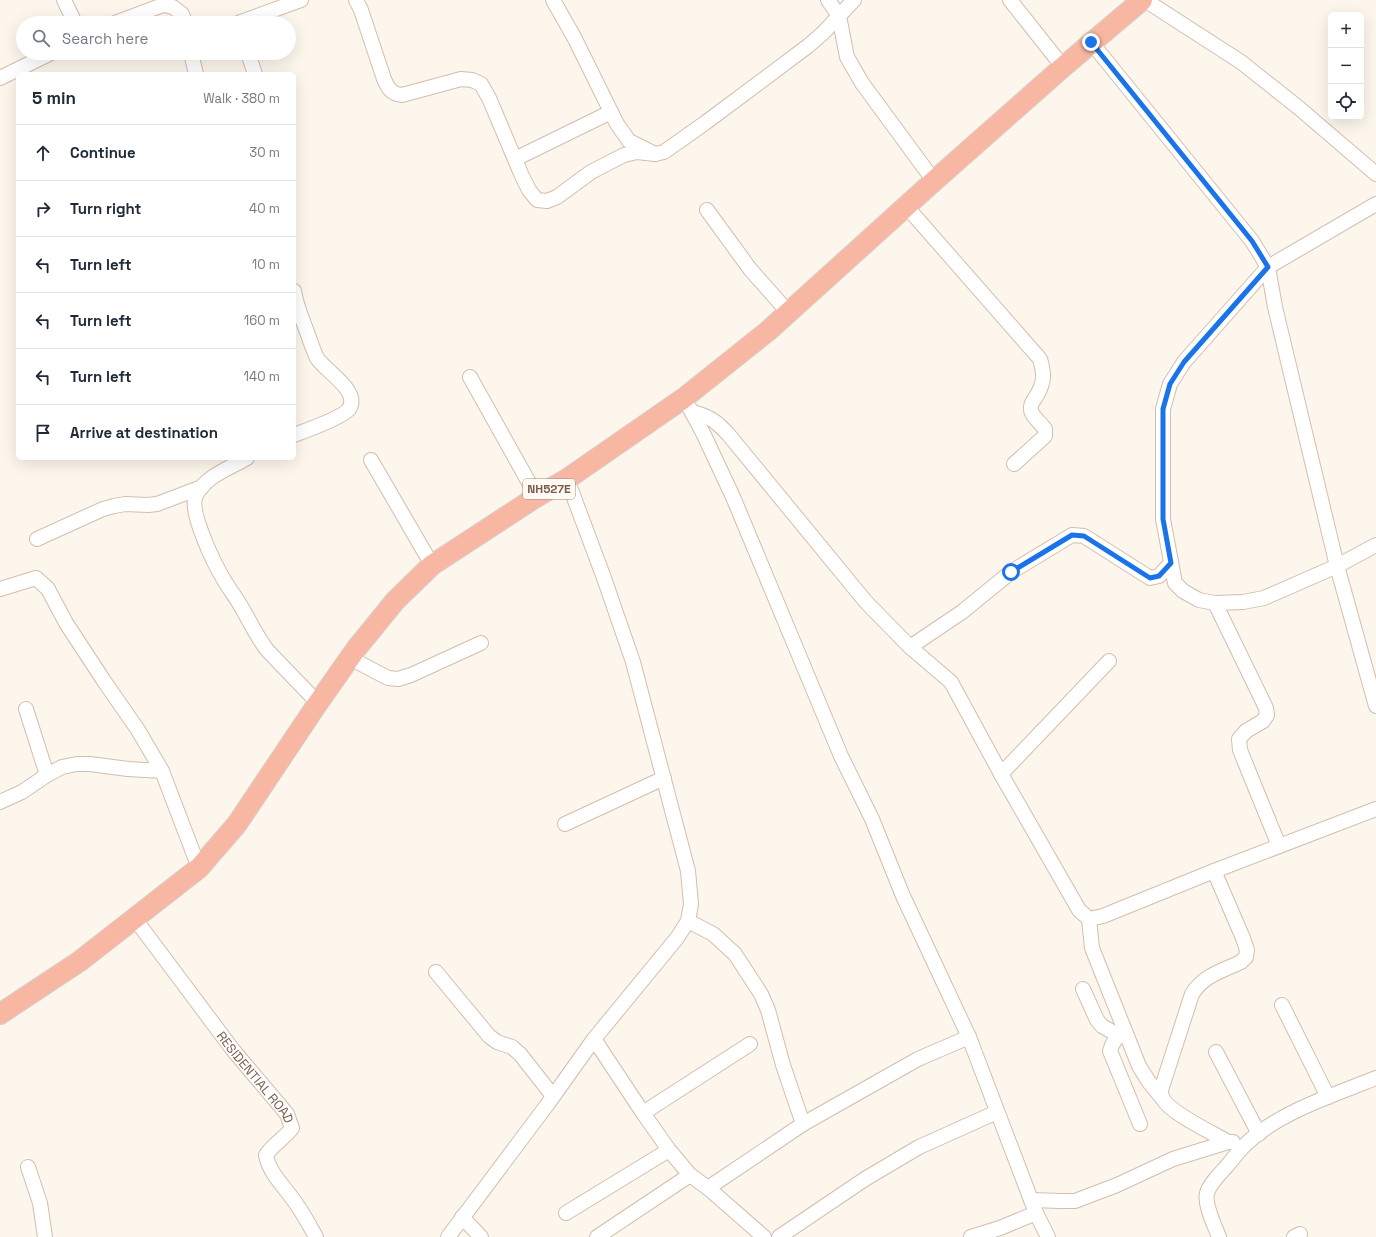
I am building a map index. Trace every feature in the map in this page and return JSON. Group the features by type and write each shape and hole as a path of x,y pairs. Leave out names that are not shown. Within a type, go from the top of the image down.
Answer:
{"highway":[{"name":"NH527E","path":"1,1012 80,961 199,868 237,824 350,658 395,601 432,565 537,497 688,405 788,312 934,181 1091,42 1144,0"}],"street":[{"path":"64,0 71,16"},
{"path":"257,16 302,0"},
{"path":"356,0 362,10 388,88 395,94 402,95 461,79 472,80 481,84 489,98 529,190 537,200 547,201 557,197 591,172 624,155 637,152 655,154 664,152 808,46 824,33 854,0"},
{"path":"553,0 574,36 617,124 629,141 655,154"},
{"path":"828,0 839,16 847,57 862,83 934,181"},
{"path":"1010,0 1063,67"},
{"path":"1144,0 1241,62 1299,108 1376,174"},
{"path":"134,16 163,5 175,4 183,16"},
{"path":"1091,42 1252,241 1268,267 1275,306 1337,566 1376,706"},
{"path":"0,78 37,60"},
{"path":"193,60 196,72"},
{"path":"250,60 254,72"},
{"path":"515,159 611,112"},
{"path":"1376,204 1268,267 1184,362 1170,384 1163,409 1163,519 1175,583 1183,591 1199,600 1215,603 1243,602 1264,598 1337,566 1376,545"},
{"path":"906,206 1040,359 1044,371 1043,381 1031,408 1032,413 1045,429 1045,436 1014,464"},
{"path":"707,210 750,269 788,312"},
{"path":"296,298 318,359 350,393 352,402 349,410 340,416 296,434"},
{"path":"470,377 537,497"},
{"path":"688,405 716,421 866,602 910,647 951,682 1001,774 1079,910 1089,919 1092,948 1122,1033 1149,1082 1168,1105 1177,1112 1228,1142"},
{"path":"688,405 733,497 841,756 872,819 906,902 969,1038 1036,1213 1048,1237"},
{"path":"243,460 213,477 202,487 195,497 195,514 201,531 224,579 262,644 266,650 318,703"},
{"path":"370,460 432,565"},
{"path":"448,1237 594,1039 677,938 688,921 691,904 688,871 633,662 604,578 567,479"},
{"path":"37,539 104,509 114,506 157,504 202,487"},
{"path":"910,647 962,612 1011,572 1072,535 1084,536 1150,578 1159,576 1171,563"},
{"path":"0,589 36,578 48,589 70,630 138,730 162,771 199,868"},
{"path":"1215,603 1266,708 1267,716 1263,721 1246,731 1239,739 1240,750 1280,846"},
{"path":"350,658 388,678 398,679 411,675 481,643"},
{"path":"1001,774 1109,661"},
{"path":"26,709 47,775"},
{"path":"0,802 22,792 62,767 77,764 162,771"},
{"path":"566,824 664,778"},
{"path":"1089,919 1104,916 1214,871 1376,809"},
{"path":"1162,1098 1161,1090 1192,994 1198,985 1206,978 1241,962 1246,957 1243,938 1214,871"},
{"name":"RESIDENTIAL ROAD","path":"135,919 233,1050 287,1114 292,1128 288,1134 269,1150 266,1155 267,1160 273,1172 297,1204 316,1237"},
{"path":"688,921 713,934 735,954 761,994 768,1010 783,1065 803,1124"},
{"path":"436,972 489,1036 497,1042 512,1047 520,1054 553,1096"},
{"path":"1083,989 1097,1020 1102,1026 1122,1033"},
{"path":"1282,1005 1328,1097"},
{"path":"1122,1033 1112,1044 1110,1051 1140,1124"},
{"path":"708,1188 803,1124 918,1059 969,1038"},
{"path":"594,1039 643,1113 690,1175 708,1188 764,1237"},
{"path":"643,1113 750,1044"},
{"path":"1216,1052 1259,1134"},
{"path":"1219,1237 1208,1208 1208,1193 1214,1181 1247,1143 1297,1110 1376,1078"},
{"path":"779,1237 865,1179 919,1147 997,1112"},
{"path":"1031,1200 1061,1202 1075,1201 1117,1185 1173,1159 1228,1142 1247,1143"},
{"path":"566,1213 670,1150"},
{"path":"28,1166 40,1203 45,1237"},
{"path":"597,1237 690,1175"},
{"path":"971,1237 1000,1228 1036,1213"},
{"path":"462,1217 481,1237"}],"route":[{"path":"1011,572 1072,535 1084,536 1150,578 1159,576 1171,563 1163,519 1163,409 1170,384 1184,362 1268,267 1252,241 1091,42"}]}
